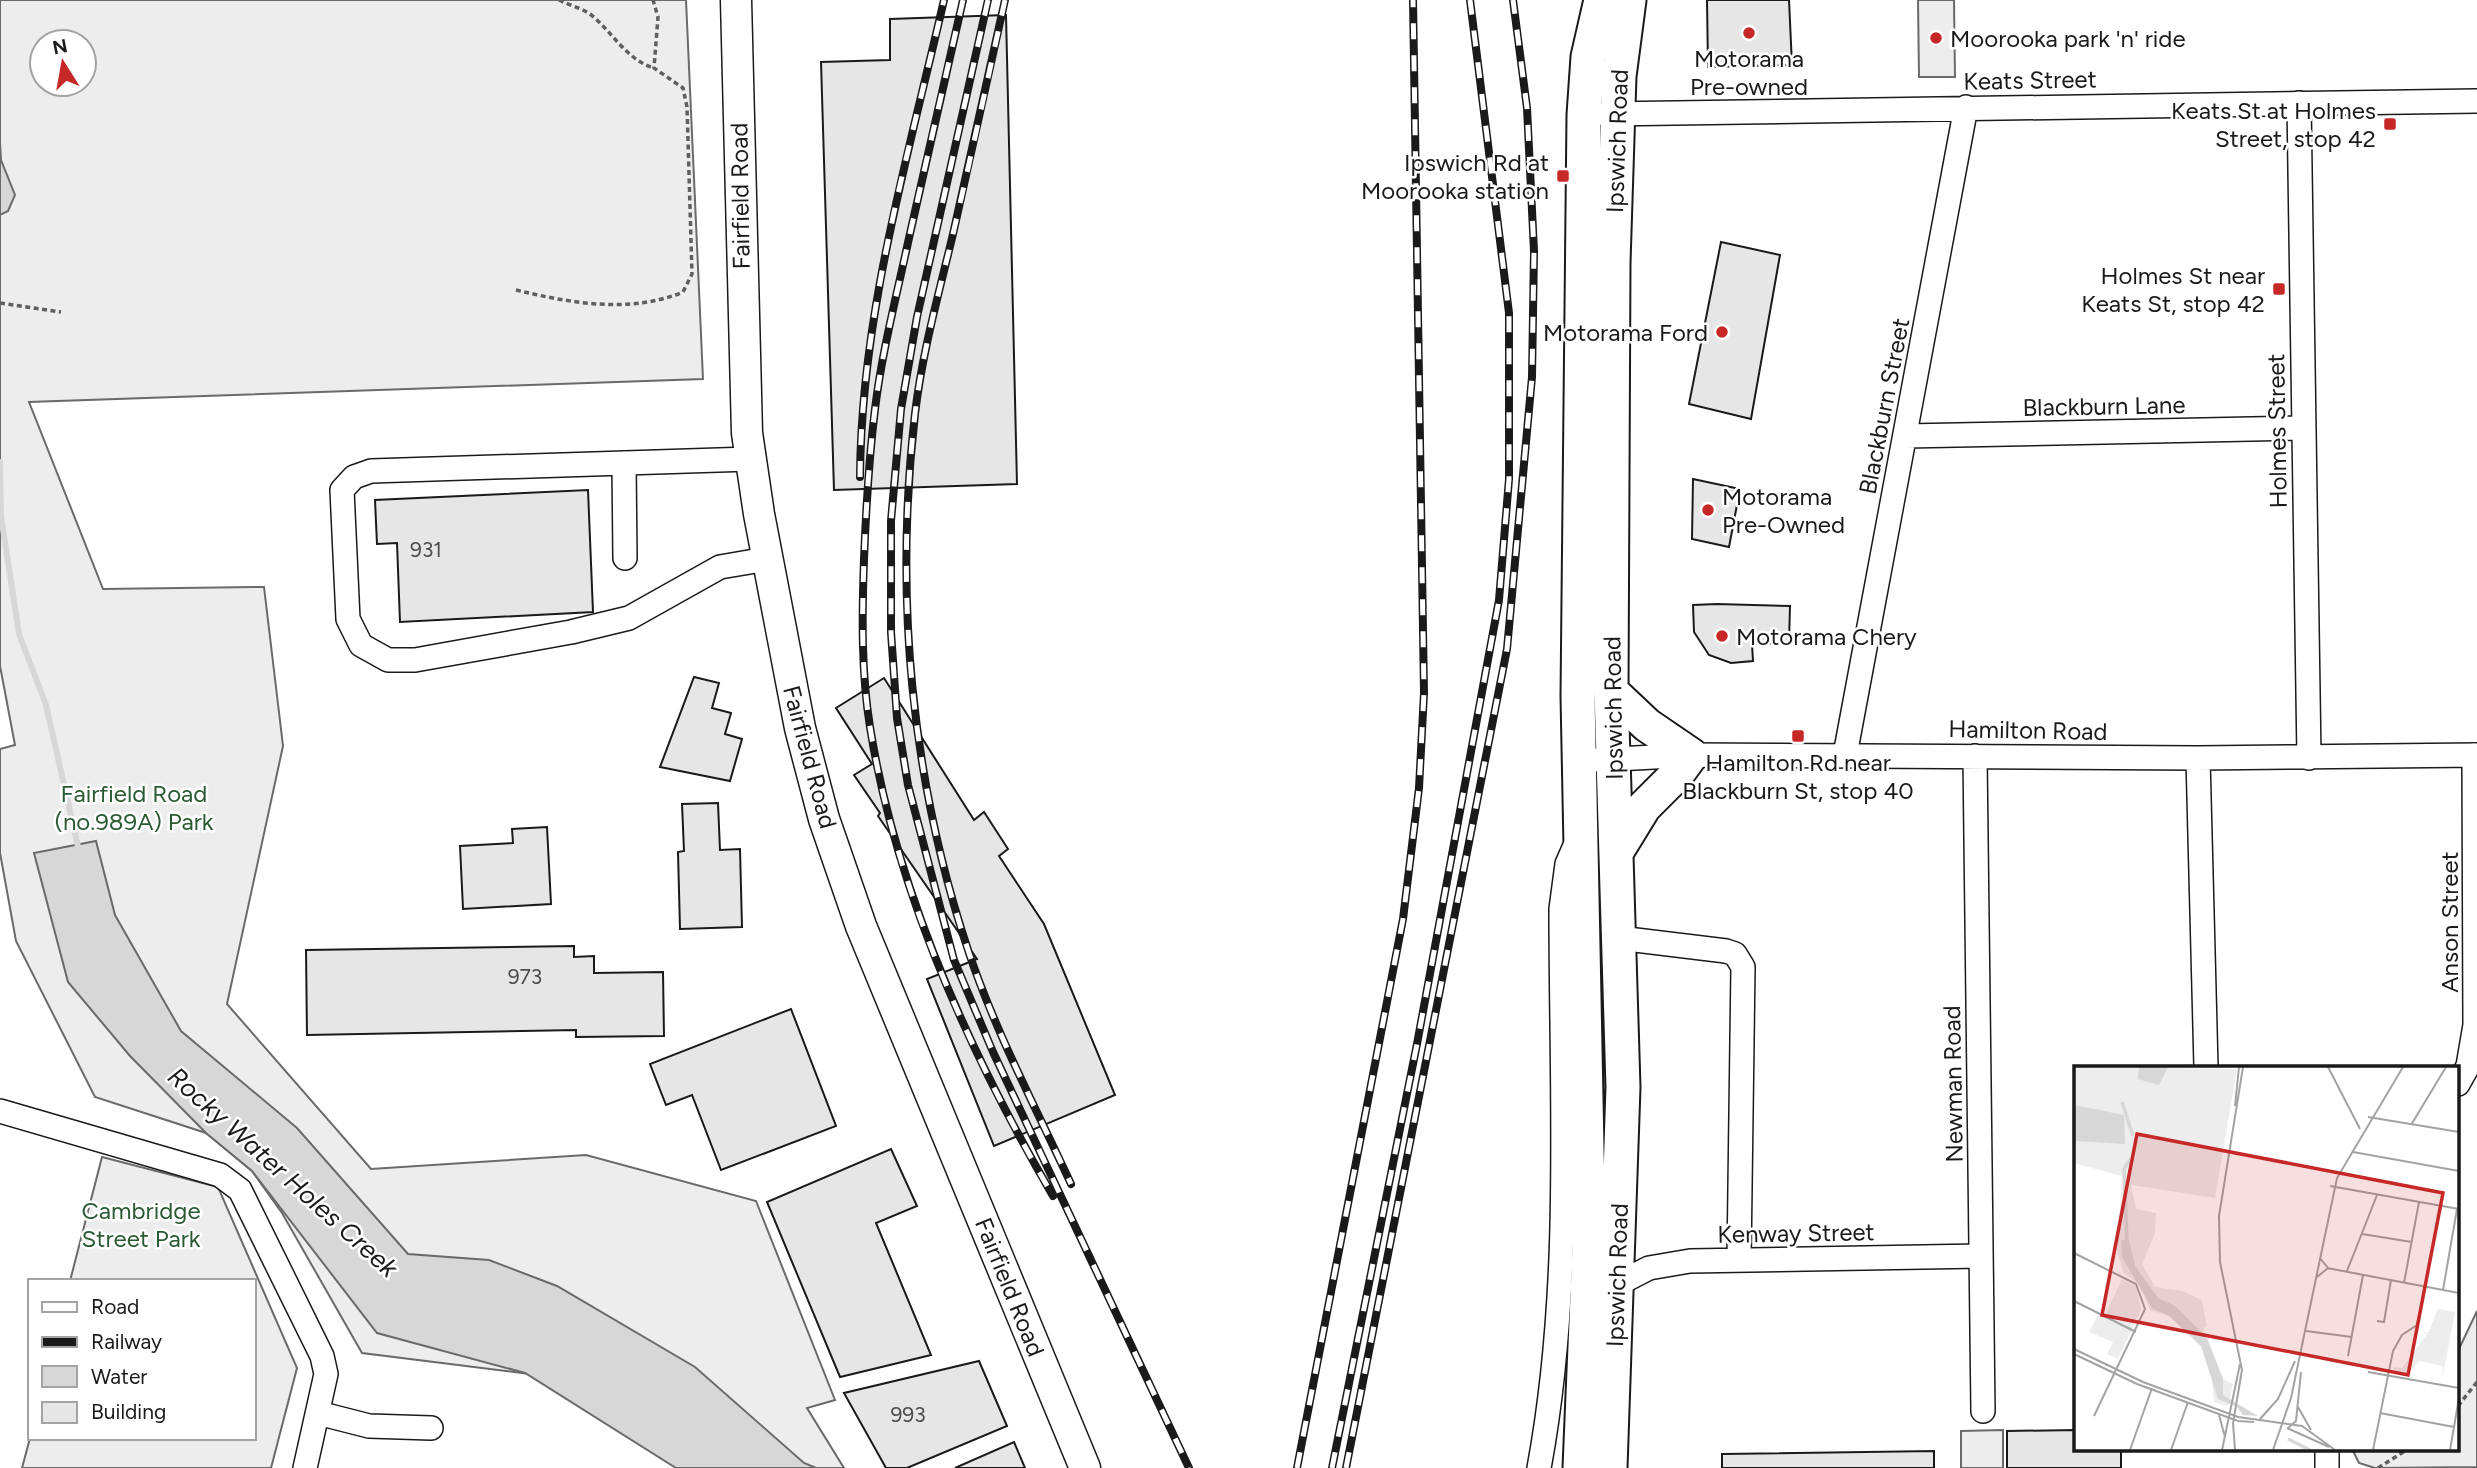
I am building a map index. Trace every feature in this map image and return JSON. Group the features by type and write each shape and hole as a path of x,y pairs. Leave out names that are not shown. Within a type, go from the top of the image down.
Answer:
{"highway":[{"name":"Ipswich Road","path":"1580,1468 1589,1249 1579,761 1584,115 1588,57 1601,0"},
{"name":"Ipswich Road","path":"1610,1468 1623,1087 1611,691 1613,263 1622,41 1629,0"},
{"path":"1611,691 1647,725 1691,755 1678,773 1644,807 1617,850"},
{"path":"1612,1417 1632,1451 1633,1468"}],"main road":[{"name":"Fairfield Road","path":"736,0 743,361 750,459 800,728 842,872 1085,1468"}],"street":[{"name":"Keats Street","path":"1584,115 2477,101"},
{"name":"Holmes Street","path":"2299,103 2309,758"},
{"name":"Blackburn Street","path":"1844,755 1966,107"},
{"name":"Blackburn Lane","path":"1906,436 2303,428"},
{"path":"750,459 371,471 354,477 342,490 348,619 361,645 388,660 415,660 571,632 629,618 720,567 767,559"},
{"path":"624,464 625,558"},
{"name":"Hamilton Road","path":"1579,761 1691,755 2198,758 2475,755"},
{"name":"Anson Street","path":"2460,1080 2468,1066 2475,1025 2475,755"},
{"name":"Newman Road","path":"1975,756 1983,1411"},
{"path":"2198,758 2206,1066"},
{"name":"Ipswich Road","path":"1539,1468 1549,1408 1558,1314 1561,909 1567,864 1581,832"},
{"path":"1619,938 1726,951 1735,954 1743,967 1739,1260"},
{"path":"0,1111 194,1167 229,1181 250,1207 322,1356 326,1374 305,1468"},
{"name":"Kenway Street","path":"1616,1284 1662,1264 1981,1256"},
{"path":"318,1413 369,1426 430,1428"},
{"path":"2327,1450 2327,1468"}],"path":[{"path":"516,290 547,298 614,305 668,298 684,292 692,274 687,107 683,88 654,68 645,66 589,13 559,0"},
{"path":"653,0 658,17 654,68"},
{"path":"0,303 61,312"},
{"path":"2460,1403 2477,1382"},
{"path":"2378,1468 2406,1450"}],"shaded area":[{"path":"0,0 686,0 703,379 29,402 103,589 264,587 283,746 227,1004 371,1169 586,1155 756,1201 835,1400 807,1408 844,1468 678,1468 530,1374 362,1353 282,1213 252,1171 206,1133 95,1097 16,941 0,853 0,749 15,745 0,666"},
{"name":"Moorooka park 'n' ride","path":"1918,0 1954,0 1955,77 1919,77"},
{"name":"Cambridge Street Park","path":"102,1157 218,1187 297,1368 271,1468 22,1468 29,1440 256,1440 256,1279 71,1279"},
{"path":"2477,1311 2477,1467 2375,1468 2359,1463 2352,1450 2460,1450 2460,1347"},
{"path":"2003,1430 2003,1468 1961,1468 1961,1431"}],"water":[{"path":"0,143 1,160 15,195 8,211 0,215"},
{"path":"96,841 115,915 181,1031 297,1128 408,1254 489,1260 557,1286 695,1367 804,1463 816,1468 676,1468 525,1373 377,1333 252,1171 206,1133 130,1056 68,982 34,853"}],"building":[{"name":"Motorama Pre-owned","path":"1707,0 1789,0 1792,65 1708,67"},
{"path":"1006,15 1017,484 834,490 821,62 890,60 890,19"},
{"path":"1721,242 1780,255 1751,419 1689,404"},
{"path":"1693,479 1740,489 1729,547 1692,539"},
{"path":"588,490 593,612 400,622 397,543 377,544 375,500"},
{"path":"1693,605 1790,606 1789,643 1752,644 1753,661 1731,663 1709,655 1694,632"},
{"path":"694,677 719,683 712,708 731,713 725,734 742,739 730,781 660,767"},
{"path":"884,678 974,820 984,812 1008,849 999,856 1044,924 1115,1095 994,1146 927,979 977,959 878,816 880,813 854,775 872,764 836,708"},
{"path":"718,803 720,850 740,849 742,927 680,929 678,852 684,851 682,804"},
{"path":"547,827 551,904 463,909 460,846 513,843 512,829"},
{"path":"574,946 574,957 594,956 594,973 663,972 664,1036 576,1037 576,1030 307,1035 306,950"},
{"path":"791,1009 836,1126 721,1170 692,1095 666,1105 650,1064"},
{"path":"891,1149 917,1206 876,1223 931,1355 840,1377 767,1202"},
{"path":"979,1361 1007,1426 907,1468 886,1468 844,1393"},
{"path":"2074,1430 2074,1450 2121,1450 2121,1468 2007,1468 2007,1431"},
{"path":"1014,1442 1025,1468 955,1468"},
{"path":"1934,1451 1934,1468 1722,1468 1722,1454"}],"waterway":[{"name":"Rocky Water Holes Creek","path":"0,462 1,516 19,634 46,705 79,851"}],"railway":[{"path":"860,477 862,416 878,296 902,177 944,0"},
{"path":"963,0 878,387 869,465 865,540 865,685 882,788 917,909 965,1028 1053,1196"},
{"path":"988,0 917,317 901,409 891,521 891,632 897,718 908,785 954,960 993,1052 1189,1468"},
{"path":"1005,0 918,391 909,482 906,551 908,619 912,687 921,754 949,888 991,1012 1071,1184"},
{"path":"1297,1468 1403,919 1419,788 1424,693 1413,0"},
{"path":"1332,1468 1417,1044 1499,600 1509,479 1509,313 1470,0"},
{"path":"1346,1468 1507,649 1532,377 1534,251 1527,108 1513,0"}],"place":[{"name":"Motorama Pre-owned","path":"1749,33"},
{"name":"Moorooka park 'n' ride","path":"1936,38"},
{"name":"Keats St at Holmes Street, stop 42","path":"2390,124"},
{"name":"Ipswich Rd at Moorooka station","path":"1563,176"},
{"name":"Holmes St near Keats St, stop 42","path":"2279,289"},
{"name":"Motorama Ford","path":"1722,332"},
{"name":"Motorama Pre-Owned","path":"1708,510"},
{"name":"Motorama Chery","path":"1722,636"},
{"name":"Hamilton Rd near Blackburn St, stop 40","path":"1798,736"}],"park label":[{"name":"Fairfield Road (no.989A) Park","path":"134,807"}]}
